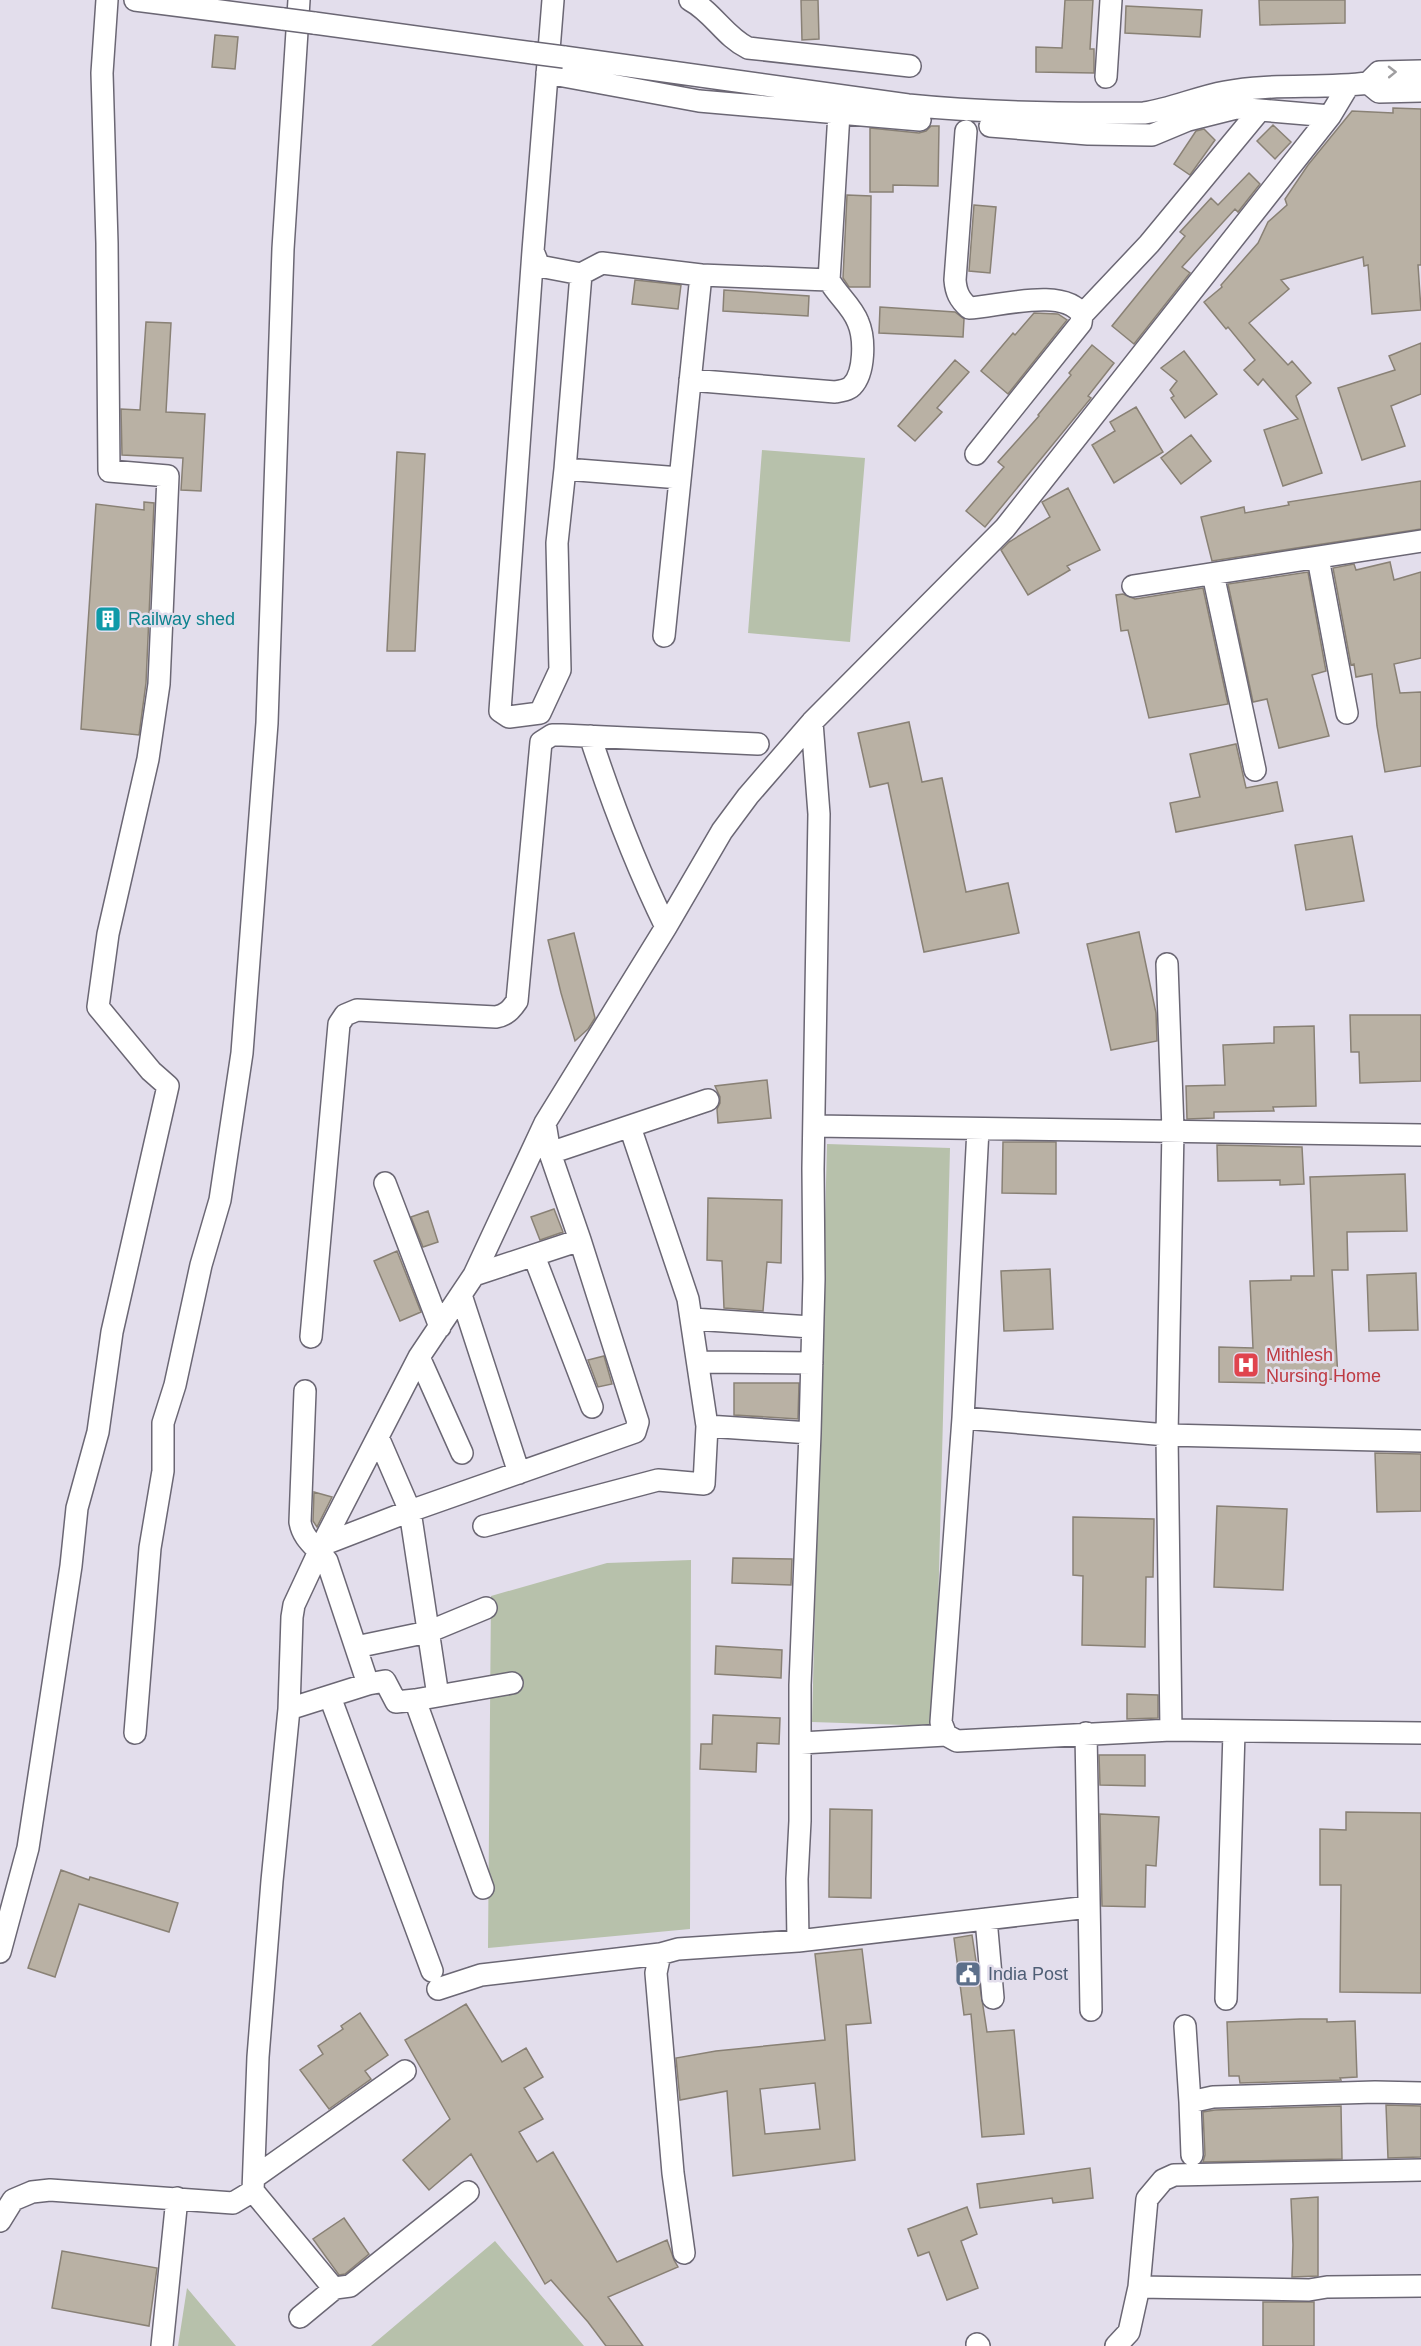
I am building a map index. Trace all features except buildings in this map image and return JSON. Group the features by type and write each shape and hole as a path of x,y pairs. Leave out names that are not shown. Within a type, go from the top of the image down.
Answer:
{"street":[{"path":"0,1952 10,1922 28,1848 71,1566 77,1508 98,1432 112,1332 168,1086 151,1071 98,1006 108,934 148,759 159,684 168,476 109,471 108,291 102,73 107,0"},
{"path":"135,0 965,111 1031,114 1144,113 1162,111 1223,92 1255,88 1358,85 1379,92 1421,91"},
{"path":"135,1733 150,1548 163,1471 164,1423 175,1385 201,1265 220,1200 242,1053 267,723 283,249 299,0"},
{"path":"553,0 500,711 509,717 540,713 560,670 558,543 581,274"},
{"path":"690,0 708,11 738,43 748,48 910,66"},
{"path":"1106,77 1111,0"},
{"path":"335,2288 254,2184 258,2057 289,1709 293,1611 321,1547 419,1357 474,1275 545,1123 666,927 722,831 748,796 812,722 1005,528 1329,116 1358,85 1379,72 1421,71"},
{"path":"547,73 699,100 1088,134 1152,135 1188,120 1236,108 1329,116"},
{"path":"1082,315 1149,244 1259,111"},
{"path":"690,380 835,392 846,390 853,385 861,363 863,342 858,322 829,280 839,113"},
{"path":"966,131 955,280 956,291 962,301 969,308 984,308 1026,300 1071,303 1078,307 1082,315 1081,323 976,454"},
{"path":"533,251 539,266 581,274 602,263 700,275 829,280"},
{"path":"664,636 700,275"},
{"path":"566,469 680,478"},
{"path":"1133,586 1421,541"},
{"path":"1318,558 1347,713"},
{"path":"1214,574 1255,770"},
{"path":"798,1941 800,1684 814,1279 819,814 812,722"},
{"path":"310,1337 339,1024 345,1015 357,1010 496,1017 511,1010 517,1001 541,742 552,735 758,744"},
{"path":"590,736 613,806 638,870 666,927"},
{"path":"1167,964 1173,1130 1167,1435 1171,1730"},
{"path":"550,1153 708,1100"},
{"path":"321,1547 410,1511 635,1432 638,1422 550,1153 545,1123"},
{"path":"814,1126 1421,1135"},
{"path":"484,1526 658,1480 704,1484 706,1426 693,1319 630,1127"},
{"path":"946,1735 941,1722 963,1418 978,1129"},
{"path":"385,1182 440,1327"},
{"path":"474,1275 580,1240"},
{"path":"534,1256 592,1407"},
{"path":"461,1294 519,1473"},
{"path":"693,1319 811,1327"},
{"path":"419,1357 462,1453"},
{"path":"698,1362 812,1363"},
{"path":"305,1391 300,1522 302,1534 321,1547 368,1684"},
{"path":"963,1418 1167,1435 1421,1442"},
{"path":"706,1426 810,1433"},
{"path":"378,1437 410,1511 438,1696"},
{"path":"356,1647 428,1632 486,1608"},
{"path":"289,1709 368,1684 385,1681 396,1702 512,1683"},
{"path":"330,1697 435,1980 660,1954 678,1949 798,1941 1089,1907"},
{"path":"415,1700 483,1888"},
{"path":"801,1743 946,1735 957,1741 1171,1730 1421,1732"},
{"path":"1226,2000 1234,1732"},
{"path":"1086,1733 1091,2010"},
{"path":"986,1919 993,1998"},
{"path":"660,1954 656,1972 673,2173 684,2253"},
{"path":"1185,2026 1192,2155"},
{"path":"0,2221 13,2200 32,2193 50,2190 232,2203 405,2071"},
{"path":"1190,2102 1213,2097 1375,2092 1421,2093"},
{"path":"1116,2346 1129,2332 1139,2287 1147,2199 1163,2180 1174,2175 1421,2170"},
{"path":"300,2317 335,2288 350,2286 468,2192"},
{"path":"162,2346 177,2198"},
{"path":"1139,2287 1309,2290 1327,2287 1421,2286"}],"green space":[{"path":"762,450 865,458 850,642 748,633"},
{"path":"827,1144 950,1148 935,1726 812,1722"},
{"path":"691,1560 690,1929 488,1948 491,1596 607,1563"},
{"path":"495,2241 584,2346 371,2346"},
{"path":"187,2288 236,2346 178,2346"}],"place":[{"name":"Railway shed","path":"108,619"},
{"name":"Mithlesh Nursing Home","path":"1246,1365"},
{"name":"India Post","path":"968,1974"}]}
